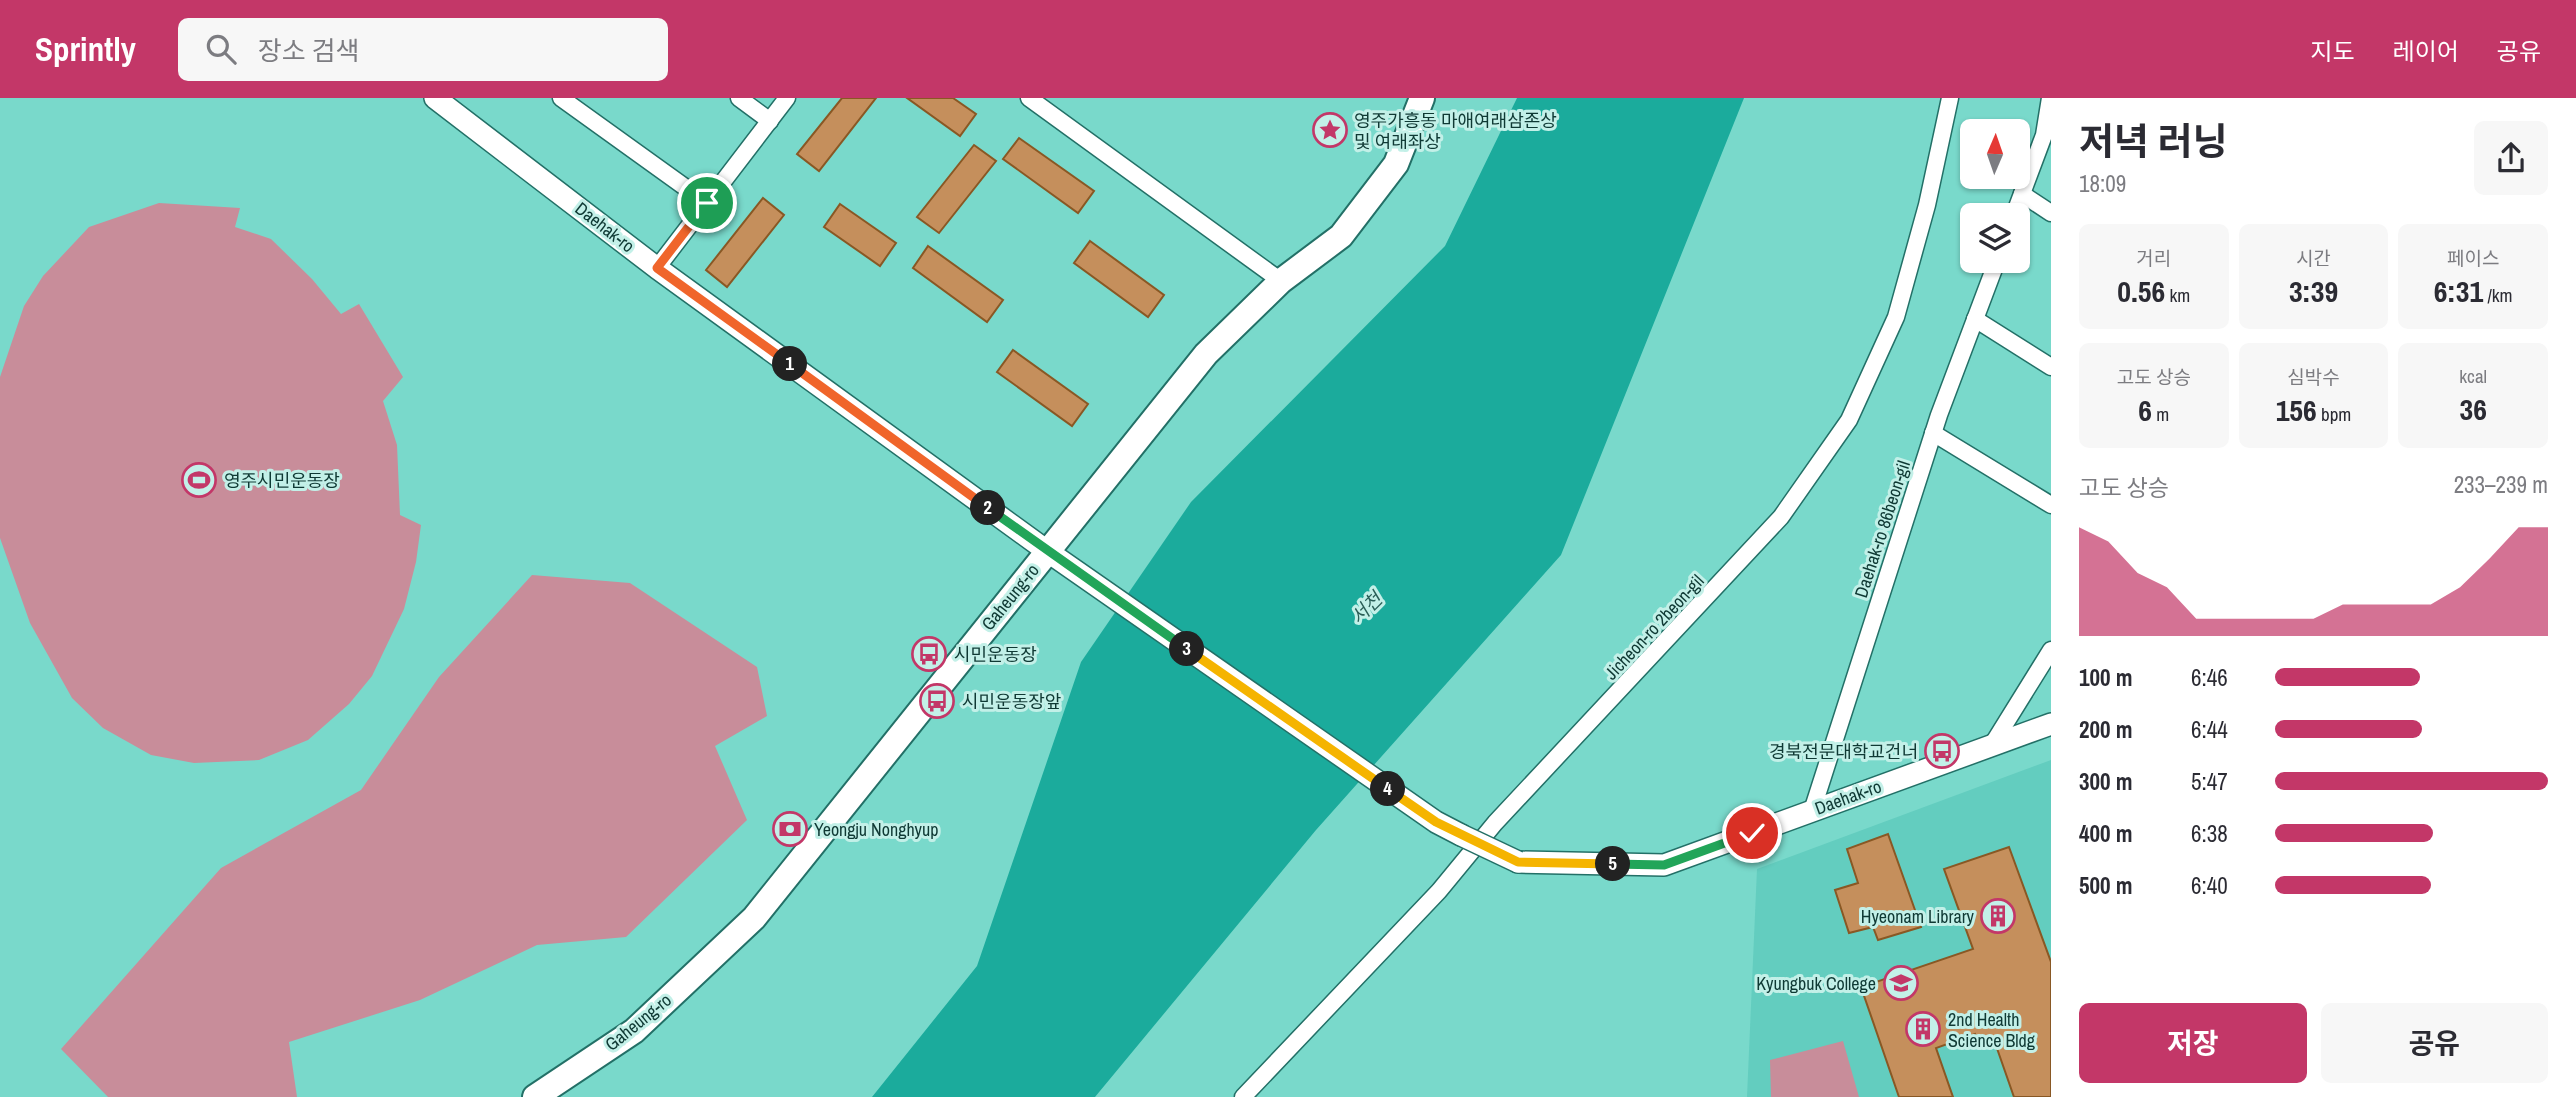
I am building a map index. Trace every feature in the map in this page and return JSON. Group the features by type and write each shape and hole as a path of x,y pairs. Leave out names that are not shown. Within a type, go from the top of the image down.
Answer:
{"main road":[{"name":"Daehak-ro","path":"435,98 657,268 1047,551 1436,822 1518,862 1664,865 2051,724"},
{"name":"Gaheung-ro","path":"535,1097 634,1031 754,918 1206,354 1281,281 1341,236 1396,164 1422,98"}],"street":[{"path":"561,98 707,203"},
{"path":"739,98 770,121"},
{"path":"657,268 787,98"},
{"path":"1029,98 1281,281"},
{"name":"Jicheon-ro 2beon-gil","path":"1243,1097 1439,891 1495,823 1781,517 1849,420 1896,317 1927,205 1950,98"},
{"path":"2019,203 2044,135 2050,98"},
{"path":"2022,194 2051,213"},
{"name":"Daehak-ro 86beon-gil","path":"1812,811 1933,433 1992,273"},
{"path":"1975,319 2051,367"},
{"path":"1933,433 2051,505"},
{"path":"1992,745 2051,650"}],"shaded area":[{"name":"영주시민운동장","path":"159,203 240,208 235,227 271,239 312,279 341,314 359,304 403,377 383,401 397,445 400,515 421,525 416,562 404,609 372,676 349,704 308,740 259,760 194,763 151,755 103,728 72,698 30,623 0,538 0,377 24,306 43,276 89,227"},
{"path":"532,575 630,583 757,667 767,716 715,746 747,820 626,937 537,945 420,1000 289,1042 297,1097 108,1097 61,1049 221,868 361,790 439,677"},
{"name":"Kyungbuk College","path":"2051,760 2051,1097 1747,1097 1757,869"},
{"path":"1843,1041 1859,1097 1771,1097 1770,1060"}],"water":[{"name":"서천","path":"1517,98 1744,98 1561,555 1316,830 1095,1097 872,1097 977,966 1081,662 1191,502 1445,246"}],"building":[{"path":"842,98 876,98 819,171 797,154"},
{"path":"907,98 953,98 976,114 960,136"},
{"path":"1019,138 1094,191 1078,213 1003,159"},
{"path":"974,145 996,161 939,233 917,217"},
{"path":"763,198 784,215 727,287 706,270"},
{"path":"840,204 896,243 880,266 824,227"},
{"path":"1090,241 1164,295 1148,317 1074,263"},
{"path":"928,246 1003,300 987,322 913,268"},
{"path":"1013,350 1088,404 1072,426 997,372"},
{"path":"1888,834 1921,927 1878,940 1873,927 1849,933 1835,890 1858,883 1847,849"},
{"path":"2009,847 2051,962 2051,1097 2014,1097 1993,1037 1978,1042 1975,1034 1936,1048 1953,1097 1899,1097 1861,987 1973,949 1944,869"}],"place":[{"name":"영주가흥동 마애여래삼존상 및 여래좌상","path":"1330,130"},
{"name":"영주시민운동장","path":"199,480"},
{"name":"시민운동장","path":"929,654"},
{"name":"시민운동장앞","path":"937,701"},
{"name":"경북전문대학교건너","path":"1942,751"},
{"name":"Yeongju Nonghyup","path":"790,829"},
{"name":"Hyeonam Library","path":"1998,916"},
{"name":"Kyungbuk College","path":"1901,983"},
{"name":"2nd Health Science Bldg","path":"1923,1029"}],"route":[{"path":"707,203 657,268 1047,551 1436,822 1518,862 1664,865 1752,833"}]}
